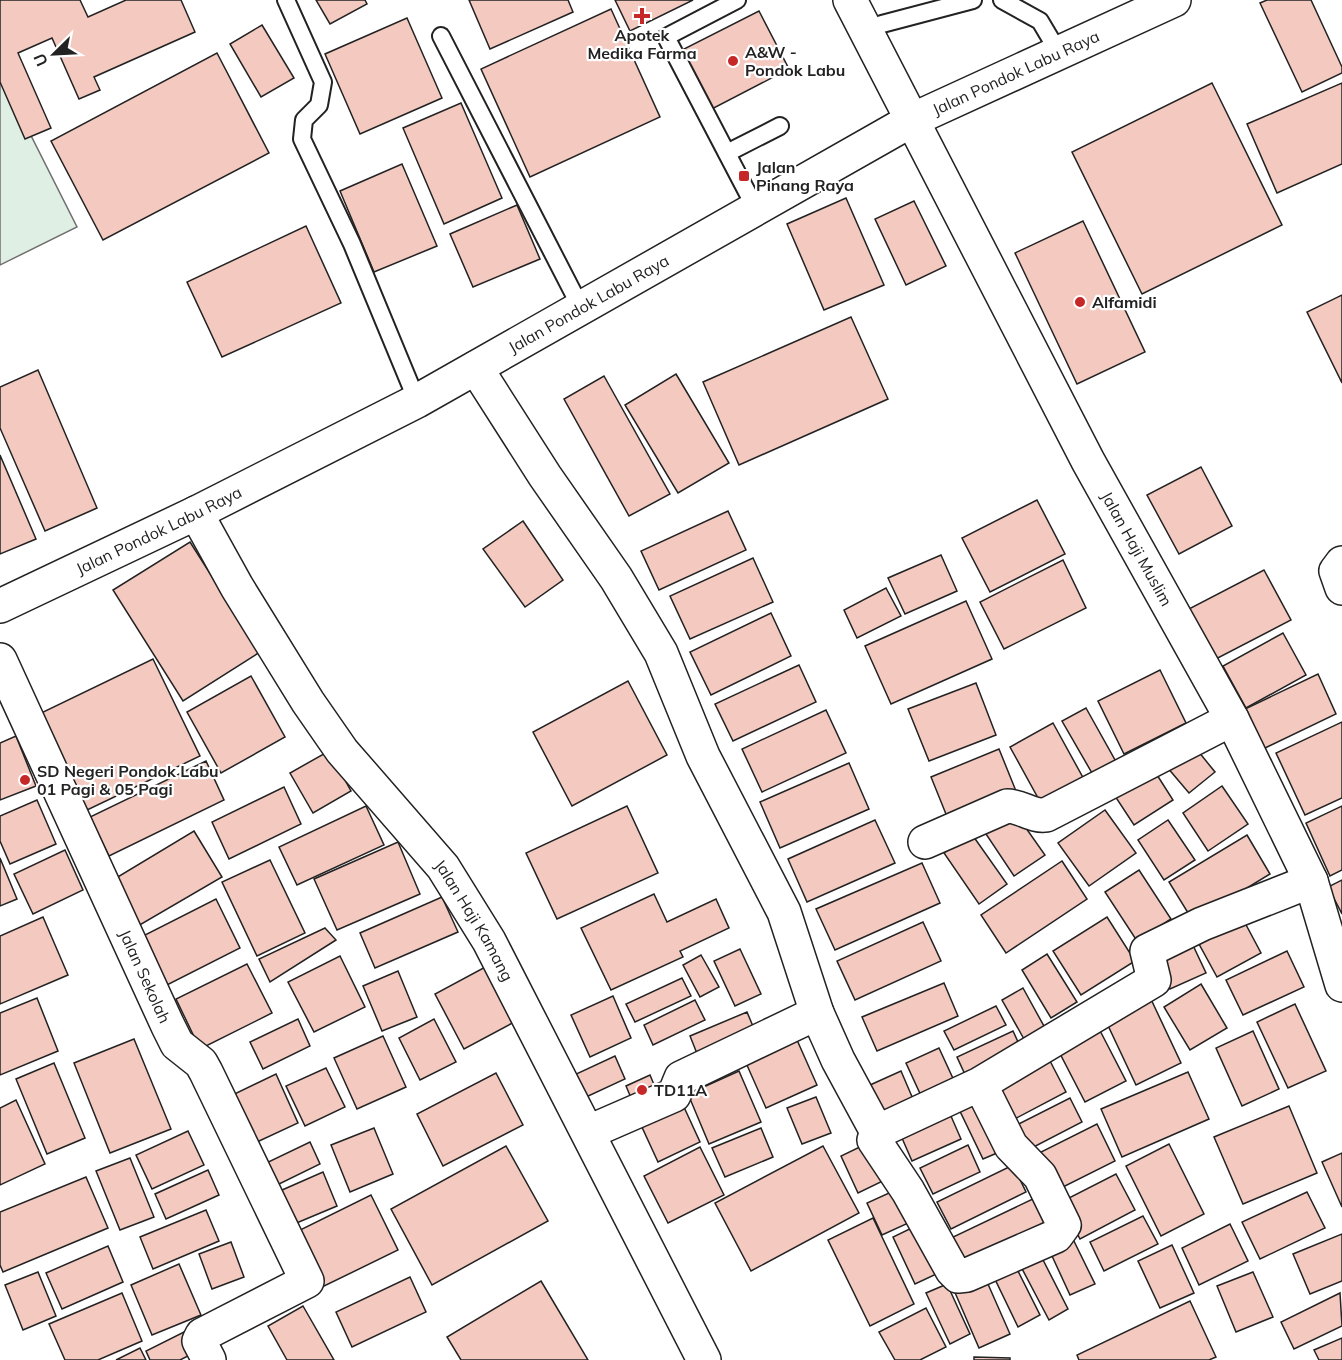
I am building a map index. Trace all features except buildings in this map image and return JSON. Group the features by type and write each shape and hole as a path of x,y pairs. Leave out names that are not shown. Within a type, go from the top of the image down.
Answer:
{"street":[{"path":"850,0 912,120"},
{"name":"Jalan Pondok Labu Raya","path":"0,606 196,513 417,401 912,120 1169,1"},
{"path":"884,67 911,90 963,97"},
{"name":"Jalan Haji Muslim","path":"912,120 1077,441 1232,719 1311,881 1342,984"},
{"path":"477,368 545,476 616,578 660,653 703,756 784,912 817,1013 838,1060 877,1132"},
{"name":"Jalan Haji Kamang","path":"196,513 277,654 342,751 443,867 464,900 514,987 704,1360"},
{"path":"1342,563 1336,571 1342,588"},
{"name":"Jalan Sekolah","path":"0,660 168,1026 177,1044 201,1063 206,1072 307,1281 202,1335 199,1341 209,1360"},
{"path":"926,842 1007,806 1020,806 1038,816 1046,815 1232,719"},
{"path":"980,1084 1011,1146 1040,1176 1064,1225 1056,1236 967,1275 958,1276 952,1270 908,1191 874,1140 877,1132 980,1084 1154,980 1147,951 1202,924 1311,881"},
{"path":"589,1132 674,1095 681,1078 817,1013"}],"lane":[{"path":"286,0 323,82 319,105 304,120 302,140 352,244 417,401"},
{"path":"737,0 666,37 756,208"},
{"path":"866,31 882,24 973,0"},
{"path":"1002,0 1040,21 1059,53"},
{"path":"441,36 581,308"},
{"path":"727,153 780,126"}],"green space":[{"path":"0,74 77,227 0,265"}],"place":[{"name":"Apotek Medika Farma","path":"642,16"},
{"name":"A&W - Pondok Labu","path":"733,61"},
{"name":"Jalan Pinang Raya","path":"744,176"},
{"name":"Alfamidi","path":"1080,302"},
{"name":"SD Negeri Pondok Labu 01 Pagi & 05 Pagi","path":"25,780"},
{"name":"TD11A","path":"642,1090"}]}
